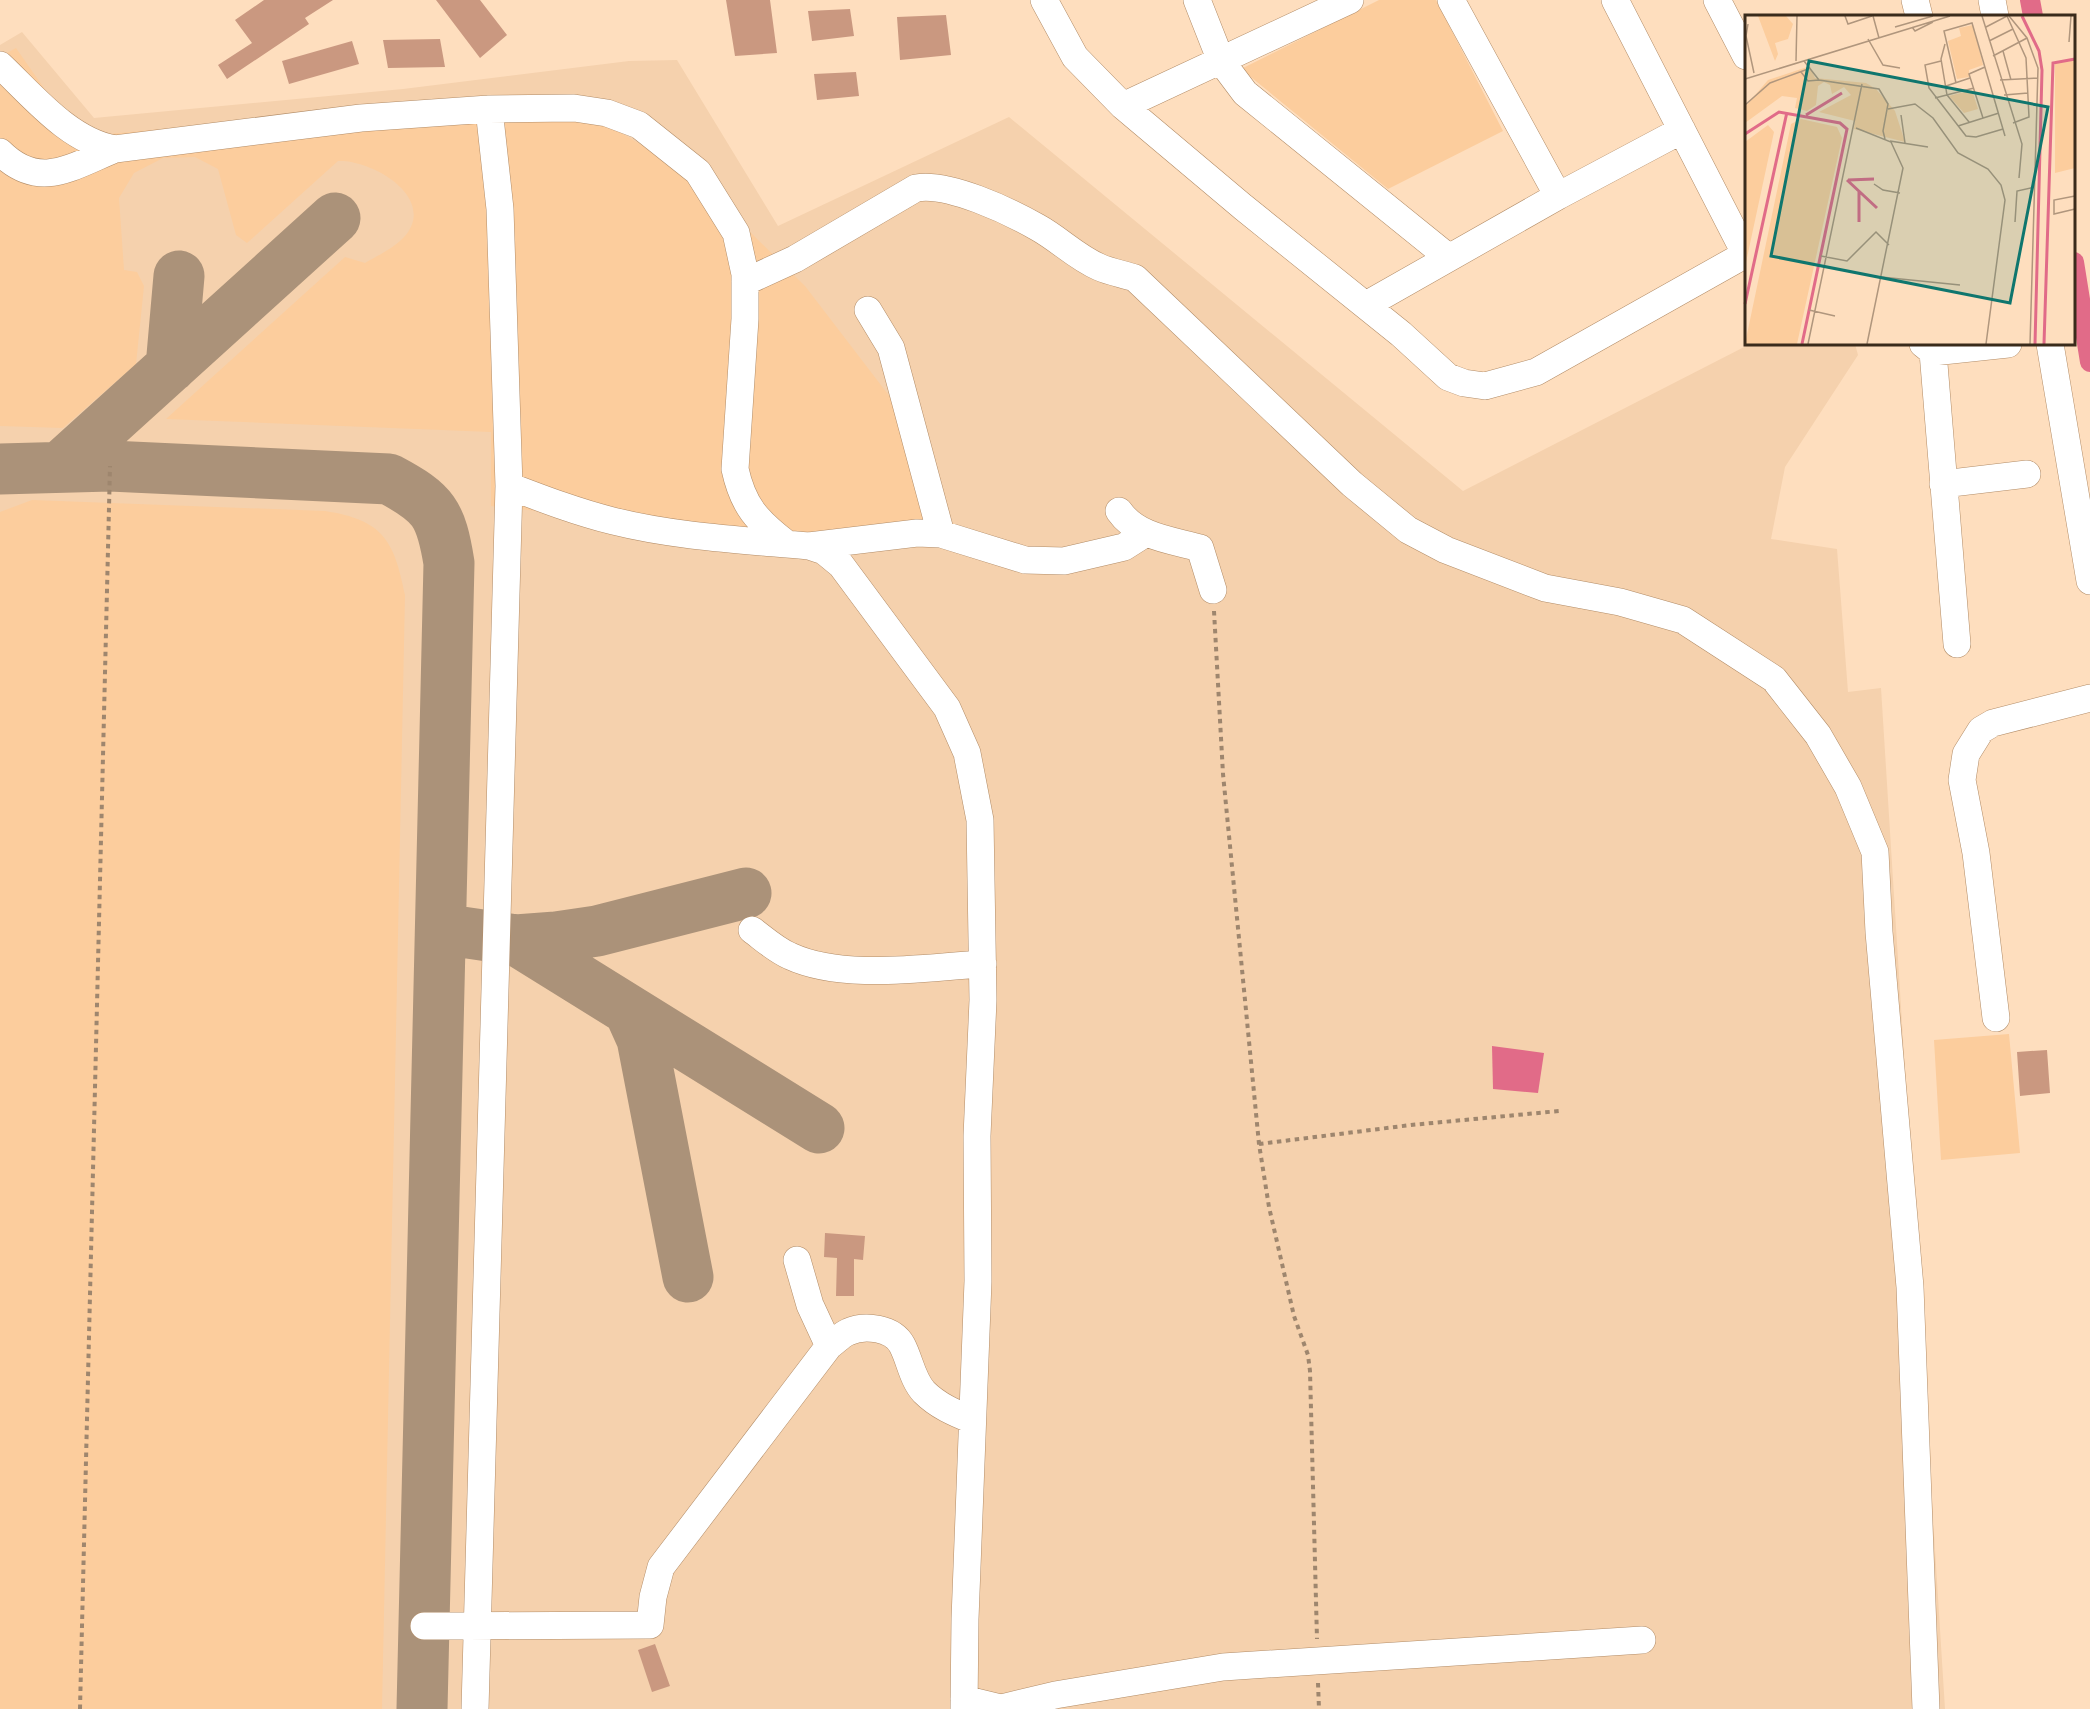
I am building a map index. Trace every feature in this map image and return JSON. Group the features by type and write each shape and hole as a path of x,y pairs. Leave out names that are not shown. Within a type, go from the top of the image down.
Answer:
{"street":[{"path":"1044,0 1075,57 1123,106 1448,376 1464,383 1485,386 1536,372 1745,255"},
{"path":"1197,0 1221,61 1245,93 1448,257"},
{"path":"1123,106 1350,0"},
{"path":"1451,0 1558,196"},
{"path":"1615,0 1745,252"},
{"path":"1717,0 1745,54"},
{"path":"1915,0 1919,15"},
{"path":"1992,0 1995,15"},
{"path":"4,74 69,128 98,147 115,149 362,118 489,109 574,108 607,113 639,124 698,172 736,233 745,282 745,319 735,469 740,493 753,514 798,545 917,533 941,534 1025,560 1064,561 1124,547 1146,533"},
{"path":"475,1709 508,486 500,209 489,109"},
{"path":"1366,306 1448,257 1682,130"},
{"path":"0,152 28,173 50,174 115,149"},
{"path":"745,282 795,259 916,188 932,185 962,193 1038,227 1068,250 1099,267 1135,278 1352,484 1408,530 1446,549 1545,588 1620,602 1683,620 1774,679 1818,735 1848,787 1875,852 1879,932 1910,1287 1926,1709"},
{"path":"868,310 891,348 941,534"},
{"path":"1957,644 1928,348 1988,345"},
{"path":"2050,345 2090,580"},
{"path":"1943,484 2027,474"},
{"path":"508,486 568,509 615,522 691,536 798,545 824,551 841,565 910,657 959,730 967,753 980,820 983,964 964,1704 1001,1709 1054,1695 1185,1672 1642,1640"},
{"path":"1119,511 1128,523 1146,533 1200,548 1213,590"},
{"path":"1996,1018 1976,853 1962,780 1966,754 1981,730 1993,723 2090,698"},
{"path":"752,930 789,956 834,968 864,970 983,964"},
{"path":"797,1260 810,1305 829,1346"},
{"path":"424,1626 650,1625 653,1597 661,1567 829,1346 848,1332 868,1328 891,1333 901,1343 917,1382 924,1392 948,1410 972,1420"}],"path":[{"path":"80,1709 110,466"},
{"path":"1213,590 1223,774 1259,1144 1269,1207 1310,1371 1319,1709"},
{"path":"1259,1144 1411,1125 1559,1111"}],"shaded area":[{"path":"1379,0 1436,0 1503,131 1388,189 1241,69"},
{"path":"22,32 94,118 403,89 629,61 677,60 778,226 1009,117 1463,491 1748,345 1855,345 1858,355 1785,467 1771,539 1837,549 1848,692 1881,688 1945,1709 0,1709 0,45"},
{"path":"16,48 78,137 513,95 611,127 692,175 805,286 910,423 938,526 814,541 491,506 491,432 166,419 345,257 365,263 394,246 406,235 413,221 413,209 408,197 400,187 376,170 349,162 338,161 247,243 236,235 218,169 195,157 163,158 134,173 119,198 124,270 137,272 144,286 136,364 63,428 0,426 0,57"},
{"path":"32,500 325,511 345,515 373,527 383,536 396,560 401,576 405,595 382,1709 0,1709 0,512"},
{"path":"2009,1034 2020,1153 1941,1160 1934,1040"},
{"path":"1492,1046 1544,1053 1538,1093 1493,1089"}],"building":[{"path":"264,0 333,0 305,18 309,24 227,79 218,65 252,43 235,20"},
{"path":"436,0 480,0 507,35 480,58"},
{"path":"726,0 770,0 777,53 735,56"},
{"path":"850,9 854,36 812,41 808,11"},
{"path":"946,15 951,55 900,60 897,17"},
{"path":"440,39 445,67 388,68 383,40"},
{"path":"352,41 359,64 289,84 282,61"},
{"path":"856,72 859,96 817,100 814,74"},
{"path":"2047,1050 2050,1093 2020,1096 2017,1052"},
{"path":"825,1233 865,1236 863,1260 854,1259 854,1296 836,1296 837,1258 824,1257"},
{"path":"655,1644 670,1686 652,1692 638,1650"}],"waterway":[{"path":"2030,0 2033,15"},
{"path":"2075,268 2090,362"}],"taxiway":[{"path":"60,467 335,218"},
{"path":"171,367 179,276"},
{"path":"0,469 110,466 389,479 426,503 433,511 443,532 449,563 422,1709"},
{"path":"441,929 516,940 556,937 597,931 746,893"},
{"path":"516,940 819,1128"},
{"path":"629,1010 642,1039 688,1277"}]}
